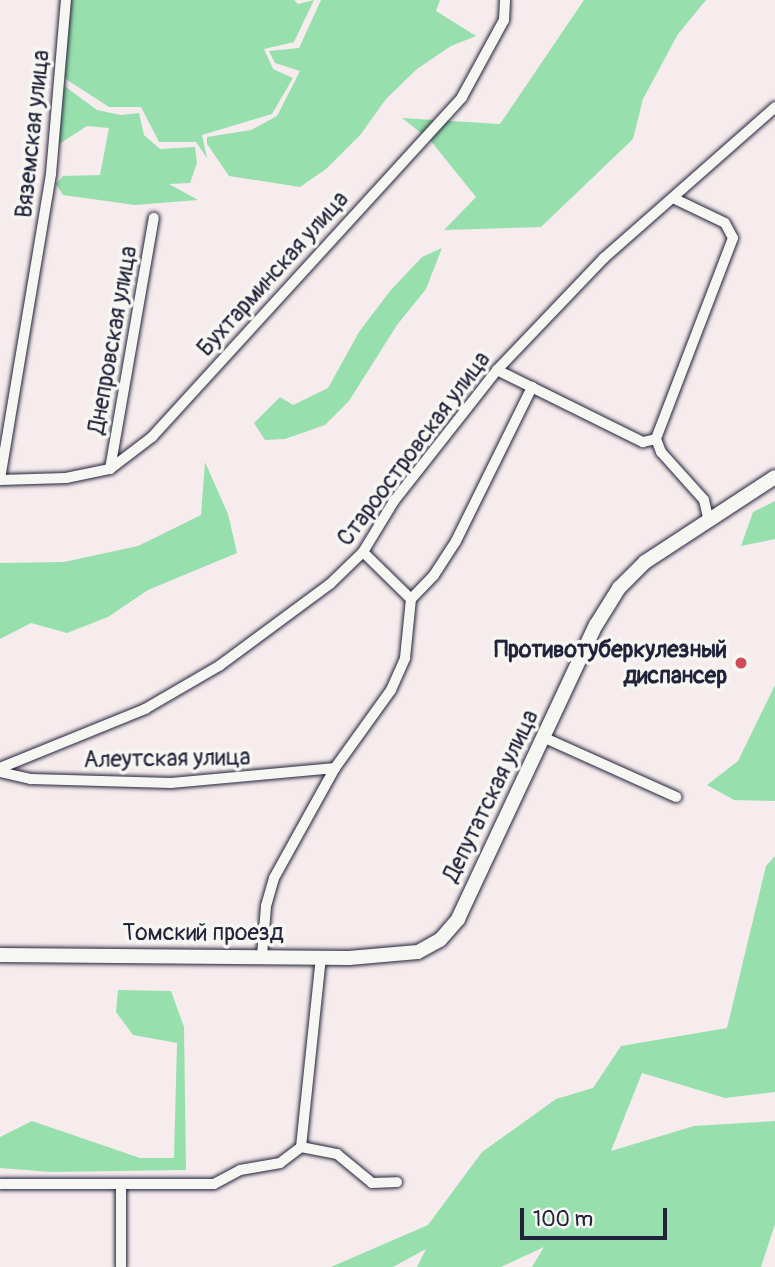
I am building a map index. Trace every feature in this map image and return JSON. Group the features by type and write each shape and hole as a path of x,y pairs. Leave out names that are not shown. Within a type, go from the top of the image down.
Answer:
{"street":[{"name":"Вяземская улица","path":"0,479 51,174 66,0"},
{"name":"Бухтарминская улица","path":"0,479 66,478 110,469 152,436 462,97 504,20 505,0"},
{"name":"Староостровская улица","path":"0,770 145,709 219,666 293,615 363,552 394,501 497,370 604,258 675,199 775,107"},
{"path":"675,199 725,223 733,238 656,439 661,452 704,500 708,517"},
{"name":"Днепровская улица","path":"110,469 154,218"},
{"path":"497,370 643,442 656,439"},
{"path":"262,956 274,878 335,768 391,690 405,658 411,599 456,541 532,387"},
{"name":"Депутатская улица","path":"406,955 440,940 458,919 596,625 619,588 645,562 708,517 775,477"},
{"path":"363,552 411,599"},
{"path":"545,738 676,797"},
{"name":"Алеутская улица","path":"0,770 32,779 171,783 335,768"},
{"name":"Томский проезд","path":"0,955 406,955"},
{"path":"0,1184 214,1184 240,1170 280,1163 301,1147 321,957"},
{"path":"301,1147 337,1154 372,1183 397,1182"},
{"path":"121,1184 121,1267"}],"green space":[{"path":"60,0 294,0 298,4 314,0 294,42 264,49 273,69 293,78 272,114 202,135 207,158 196,142 159,142 141,107 109,107 61,76"},
{"path":"321,0 440,0 436,11 476,36 451,46 417,69 386,99 361,134 326,169 300,187 229,176 207,144 207,137 251,130 277,116 300,71 275,63 269,51 299,48"},
{"path":"584,0 706,0 678,34 643,99 633,139 541,227 444,230 476,197 430,140 402,118 500,124"},
{"path":"59,82 97,110 121,115 139,113 144,135 160,149 195,147 197,163 190,183 169,184 198,200 135,205 63,195 56,184 63,176 100,175 109,128 87,126 53,148"},
{"path":"442,248 426,289 397,325 349,401 325,425 285,439 265,440 254,423 280,397 293,405 328,388 359,332 390,291 422,257"},
{"path":"205,462 228,514 237,553 148,590 108,617 67,633 31,623 0,639 0,563 64,562 138,546 201,515"},
{"path":"775,501 775,539 741,546 753,512"},
{"path":"775,685 775,801 734,800 707,785 738,761"},
{"path":"775,856 775,1092 725,1098 642,1073 611,1151 694,1126 775,1121 775,1224 761,1267 532,1267 544,1247 501,1267 417,1267 426,1249 393,1267 331,1267 428,1225 482,1152 556,1099 593,1088 621,1046 727,1028 766,866"},
{"path":"118,990 171,991 184,1027 186,1170 51,1172 0,1168 0,1137 32,1121 140,1158 174,1158 177,1043 133,1035 116,1012"}],"place":[{"name":"Противотуберкулезный диспансер","path":"741,663"}]}
